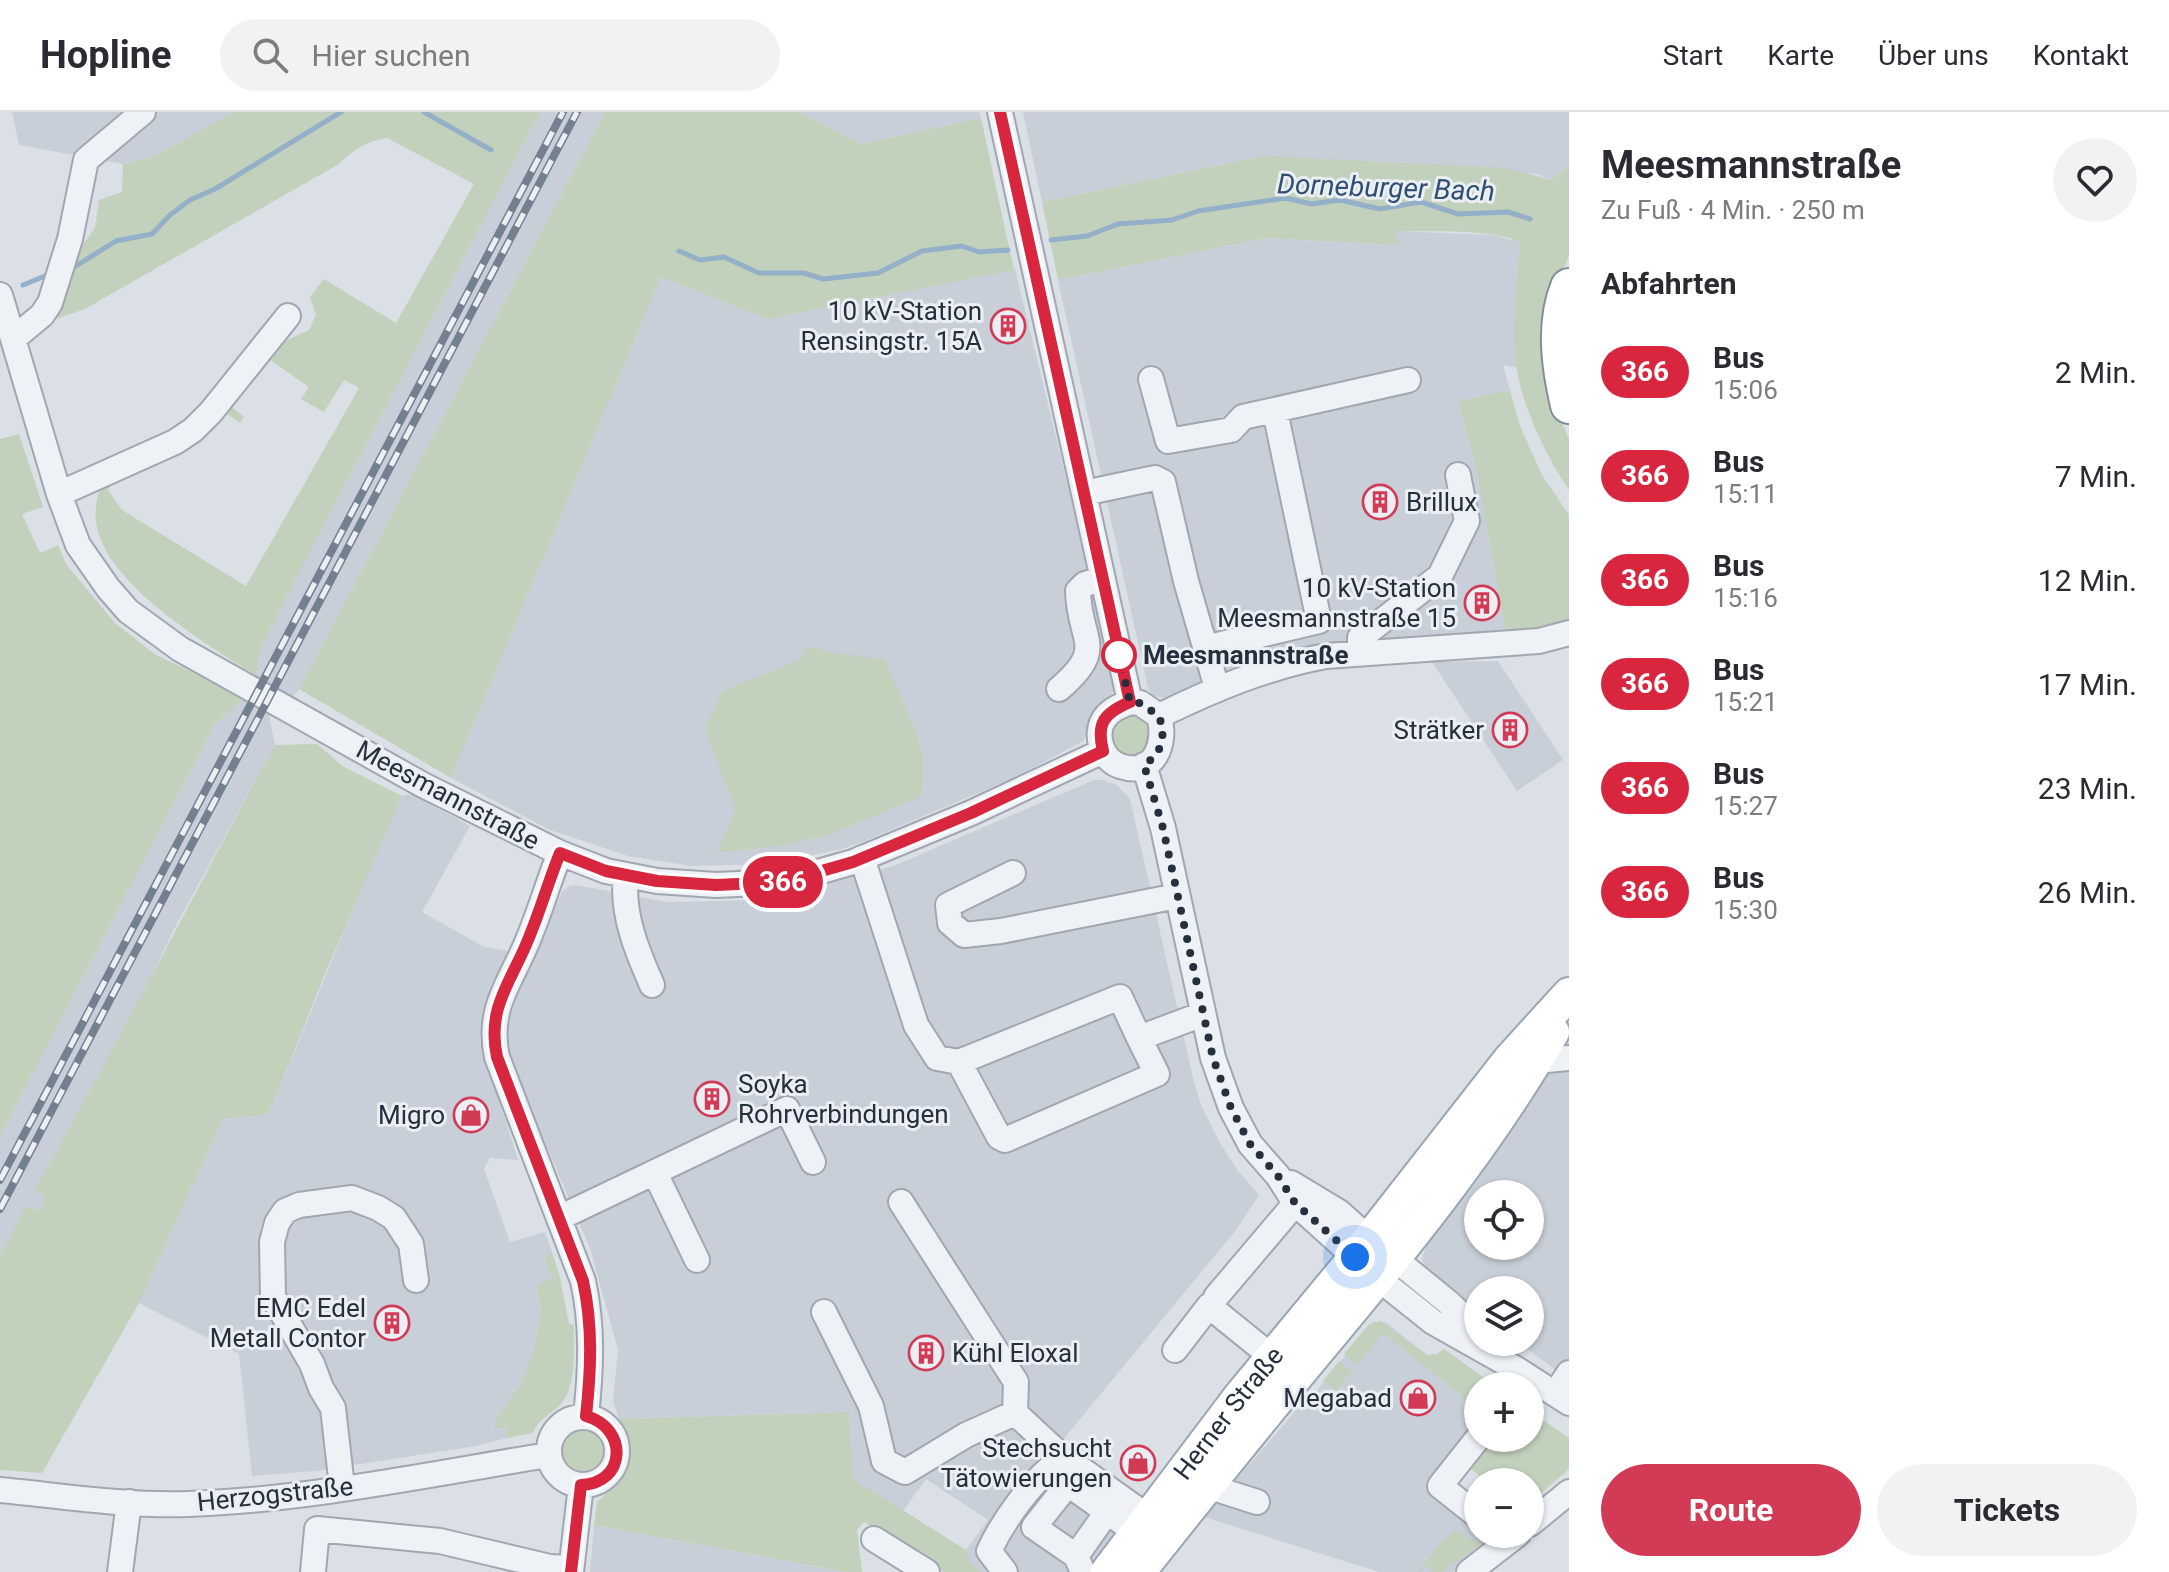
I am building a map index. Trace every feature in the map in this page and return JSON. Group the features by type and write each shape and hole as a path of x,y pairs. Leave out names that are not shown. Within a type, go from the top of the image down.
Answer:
{"highway":[{"path":"1569,287 1560,337 1562,378 1569,405"}],"main road":[{"name":"Herner Straße","path":"1139,1572 1160,1526 1212,1433 1509,1060 1569,994"},
{"name":"Herner Straße","path":"1107,1572 1207,1486 1387,1269 1453,1184 1537,1061 1569,1005"},
{"path":"1362,1248 1387,1269"}],"street":[{"path":"13,339 42,315 50,303 70,239 86,160 140,112"},
{"path":"1000,112 1130,702"},
{"name":"Meesmannstraße","path":"0,295 59,494 78,545 128,611 153,631 423,785 560,853 606,871 657,881 716,885 783,882 862,858 983,807 1103,751"},
{"path":"59,494 175,442 193,430 288,316"},
{"path":"1151,379 1168,441 1231,430 1243,417 1408,380"},
{"path":"1205,648 1319,621 1275,411"},
{"path":"1360,653 1360,638 1440,576 1467,521 1458,475"},
{"path":"1084,493 1155,478 1163,482 1186,581 1217,688"},
{"path":"1059,689 1080,670 1087,656 1088,643 1078,591 1085,584 1102,579"},
{"path":"1159,716 1217,688 1292,662 1360,653 1539,641 1569,633"},
{"path":"1130,702 1140,703 1159,716 1163,729 1162,746 1155,758 1133,768 1110,761 1099,736 1103,721 1113,709 1130,702"},
{"path":"1144,765 1163,828 1213,1058 1231,1108 1250,1144 1278,1176 1301,1197 1339,1212 1362,1248"},
{"path":"560,853 530,936 499,1002 492,1035 497,1057 583,1281 590,1311 591,1353 586,1416"},
{"path":"862,858 916,1025 937,1058 959,1062 1120,997 1157,1074 1005,1140 999,1137 959,1062"},
{"path":"1013,873 948,905 950,923 964,935 1001,931 1177,896"},
{"path":"626,875 623,897 639,954 652,985"},
{"path":"1139,1038 1203,1014"},
{"path":"1537,1061 1569,1058"},
{"path":"559,1218 787,1109 813,1162"},
{"path":"655,1173 697,1260"},
{"path":"1216,1297 1301,1197"},
{"path":"342,1487 333,1408 312,1364 273,1297 272,1253 277,1223 285,1211 299,1205 352,1198 378,1208 394,1218 411,1244 416,1280"},
{"path":"901,1202 1016,1382 1015,1413 1055,1450 1059,1461"},
{"path":"1387,1269 1449,1303 1464,1317"},
{"path":"1387,1269 1433,1322 1514,1372"},
{"path":"1175,1350 1209,1306 1272,1357"},
{"path":"824,1312 871,1406 884,1461 905,1472 966,1435 1015,1413"},
{"path":"1503,1356 1517,1372"},
{"path":"1544,1389 1562,1399 1569,1373"},
{"path":"586,1416 607,1426 617,1446 616,1459 608,1475 600,1481 581,1485 559,1476 551,1466 548,1455 549,1443 560,1424 571,1418 586,1416"},
{"path":"1464,1505 1440,1486 1467,1452"},
{"name":"Herzogstraße","path":"0,1490 129,1502 228,1502 548,1455"},
{"path":"1059,1461 1078,1467 1160,1526"},
{"path":"1005,1572 989,1551 997,1533 1044,1471 1059,1461"},
{"path":"1107,1512 1080,1564 1034,1527 1068,1484 1123,1523 1160,1526"},
{"path":"571,1570 581,1485"},
{"path":"1207,1486 1257,1502"},
{"path":"1544,1513 1569,1492"},
{"path":"120,1572 129,1502"},
{"name":"Herzogstraße","path":"313,1572 317,1529 440,1541 571,1570"},
{"path":"874,1539 927,1572"},
{"path":"1469,1572 1496,1548"}],"shaded area":[{"path":"12,112 233,112 153,157 123,164 19,145"},
{"path":"540,112 605,112 299,689 293,697 282,691 269,715 275,745 174,929 0,1292 0,1136 215,724 243,700 256,676 260,650"},
{"path":"799,112 979,112 981,118 861,144"},
{"path":"1023,112 1569,112 1569,166 1551,180 1537,174 1263,156 1042,202"},
{"path":"1394,231 1493,235 1520,242 1515,319 1518,368 1503,365 1510,390 1458,401 1475,463 1506,632 1428,636 1264,659 1165,698 1153,696 1148,688 1058,280 1266,238 1397,245"},
{"path":"1015,269 1107,646 1114,687 1111,700 1083,741 1018,776 865,841 842,849 769,864 691,866 628,856 550,830 451,778 661,277 768,319"},
{"path":"1498,661 1563,760 1517,791 1432,662"},
{"path":"1094,780 1117,785 1130,799 1201,1105 1238,1171 1259,1195 1236,1230 1052,1453 1139,1509 1089,1572 982,1572 970,1562 966,1550 988,1520 926,1479 903,1511 866,1487 864,1490 852,1477 849,1412 619,1419 613,1401 618,1350 590,1248 510,1061 504,1024 525,967 562,892 569,886 667,902 766,900 893,866"},
{"path":"412,794 470,826 422,912 484,947 515,952 507,963 482,1024 480,1040 518,1160 490,1158 484,1169 510,1242 545,1232 552,1252 544,1256 552,1279 537,1286 541,1310 533,1353 519,1386 496,1419 506,1427 507,1438 476,1446 316,1471 252,1476 239,1354 139,1303 223,1119 269,1114 402,796"},
{"path":"1569,1066 1569,1380 1537,1356 1544,1356 1544,1276 1464,1276 1464,1302 1431,1277 1422,1260 1427,1242 1464,1192 1464,1260 1544,1260 1544,1180 1473,1180 1542,1078 1554,1070"},
{"path":"1373,1322 1385,1322 1427,1355 1444,1349 1476,1372 1464,1372 1464,1452 1479,1452 1464,1468 1456,1483 1464,1489 1464,1548 1485,1548 1452,1572 1379,1572 1204,1517 1298,1408 1304,1406"},
{"path":"594,1525 847,1572 590,1572"}],"green space":[{"path":"233,112 540,112 260,650 256,676 181,626 130,582 110,558 98,532 96,507 100,489 114,477 108,490 122,510 246,586 359,388 344,380 324,412 301,399 309,387 269,359 232,407 244,417 240,423 223,411 270,348 309,330 316,315 310,297 324,279 396,323 474,184 387,138 374,141 85,309 56,319 81,247 95,228 99,200 122,192 123,164 153,157"},
{"path":"605,112 799,112 861,144 981,118 1014,270 768,319 661,277 451,778 299,689"},
{"path":"1263,156 1506,168 1551,180 1569,166 1569,256 1559,279 1557,412 1569,439 1569,490 1534,425 1517,370 1515,325 1520,242 1493,235 1442,231 1395,231 1398,245 1266,238 1058,280 1042,202"},
{"path":"1510,390 1520,426 1542,475 1569,515 1569,625 1504,637 1506,632 1475,463 1458,401"},
{"path":"19,434 43,507 22,514 40,553 58,545 66,564 115,623 156,655 243,700 215,724 0,1136 0,439"},
{"path":"809,646 833,653 885,659 916,732 923,758 922,796 829,835 775,847 717,852 735,810 705,728 722,691 800,660"},
{"path":"1132,716 1146,722 1152,736 1146,750 1132,756 1118,750 1112,736 1118,722"},
{"path":"317,744 344,767 402,796 269,1114 223,1119 139,1303 42,1473 0,1470 0,1255 25,1207 39,1210 45,1197 35,1190 275,745"},
{"path":"552,1252 569,1324 574,1325 572,1379 565,1398 533,1433 507,1438 506,1427 495,1428 496,1419 519,1386 533,1353 541,1310 537,1285 552,1279 544,1256"},
{"path":"1381,1321 1427,1355 1444,1349 1476,1372 1464,1372 1464,1398 1383,1333 1357,1365 1344,1354 1369,1324"},
{"path":"1339,1361 1352,1371 1336,1391 1323,1381"},
{"path":"849,1412 853,1477 864,1489 866,1487 966,1550 970,1562 982,1572 944,1572 864,1522 857,1530 862,1572 847,1572 594,1525 597,1502 622,1479 630,1461 629,1436 619,1419"},
{"path":"1544,1421 1569,1438 1569,1469 1544,1491 1544,1468 1468,1467 1479,1452 1544,1452"},
{"path":"582,1430 597,1436 603,1451 597,1466 582,1472 567,1466 561,1451 567,1436"},
{"path":"1456,1529 1464,1535 1464,1548 1475,1548 1442,1572 1433,1572 1428,1566 1417,1572 1446,1537"}],"waterway":[{"name":"Dorneburger Bach","path":"68,269 116,241 152,234 190,200 215,189 341,112"},
{"name":"Dorneburger Bach","path":"424,112 491,150"},
{"name":"Dorneburger Bach","path":"1051,240 1087,236 1118,224 1172,220 1198,211 1286,198 1311,204 1340,200 1380,209 1421,202 1458,214 1508,212 1530,219"},
{"name":"Dorneburger Bach","path":"679,251 700,260 724,257 759,273 804,273 823,279 878,273 922,251 962,246 979,252 1008,250"},
{"name":"Dorneburger Bach","path":"23,285 50,274"}],"railway":[{"path":"0,1180 563,112"},
{"path":"0,1209 577,112"}],"bus line":[{"name":"366","path":"571,1572 581,1485 600,1481 608,1475 616,1459 617,1446 607,1426 586,1416 591,1340 590,1311 583,1281 497,1057 492,1035 499,1002 530,936 560,853 606,871 657,881 716,885 783,882 853,862 971,813 1103,751 1099,736 1103,721 1113,709 1130,702 1000,112"}],"place":[{"name":"10 kV-Station Rensingstr. 15A","path":"1008,326"},
{"name":"Brillux","path":"1380,502"},
{"name":"10 kV-Station Meesmannstraße 15","path":"1482,603"},
{"name":"Meesmannstraße","path":"1119,655"},
{"name":"Strätker","path":"1510,730"},
{"name":"Soyka Rohrverbindungen","path":"712,1099"},
{"name":"Migro","path":"471,1115"},
{"name":"EMC Edel Metall Contor","path":"392,1323"},
{"name":"Kühl Eloxal","path":"926,1353"},
{"name":"Megabad","path":"1418,1398"},
{"name":"Stechsucht Tätowierungen","path":"1138,1463"}],"route":[{"path":"1119,655 1130,702 1140,703 1159,716 1163,729 1162,746 1155,758 1144,765 1163,828 1213,1058 1231,1108 1250,1144 1278,1176 1295,1203 1355,1257"}]}
